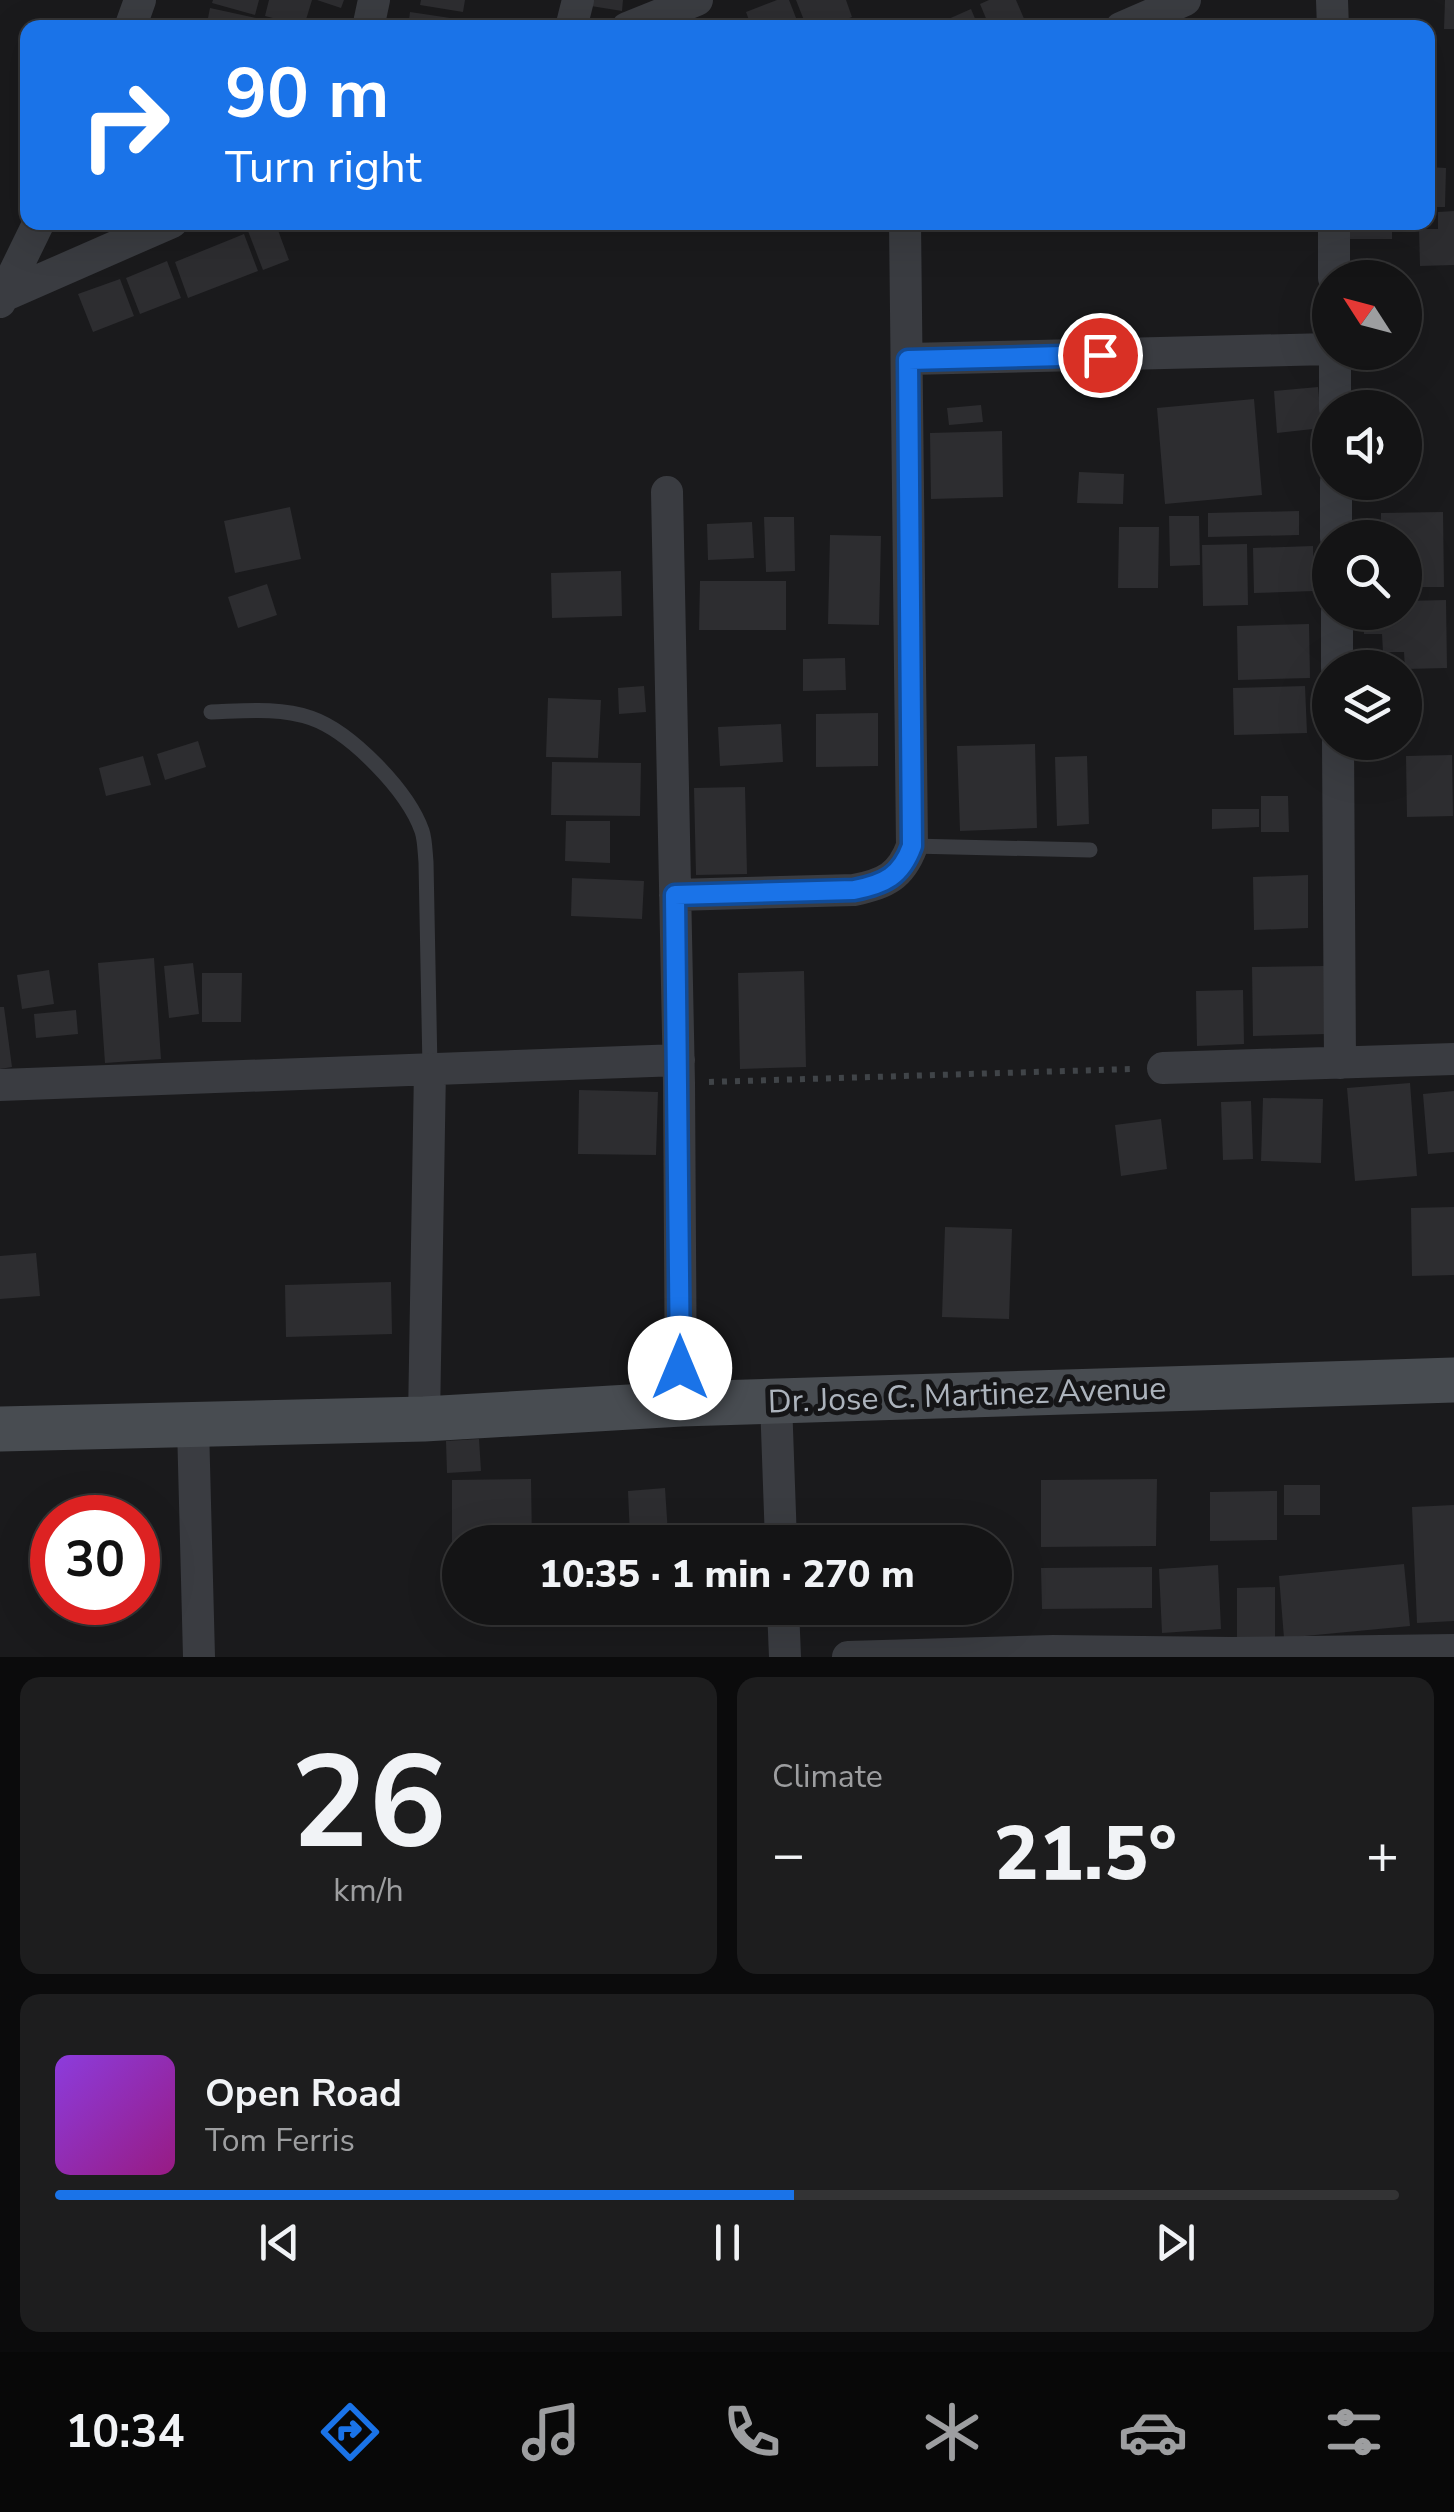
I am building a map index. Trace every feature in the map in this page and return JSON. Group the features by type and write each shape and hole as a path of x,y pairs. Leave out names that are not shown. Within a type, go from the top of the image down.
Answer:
{"street":[{"path":"647,20 697,0"},
{"path":"1139,20 1185,0"},
{"path":"2,299 35,230"},
{"path":"2,299 154,230"},
{"path":"675,895 854,890 880,885 897,875 912,846 905,230"},
{"path":"1334,230 1334,260"},
{"path":"908,360 1312,351"},
{"path":"666,492 679,1071 681,1404"},
{"path":"1338,760 1340,1063"},
{"path":"1163,1068 1454,1059"},
{"path":"0,1085 430,1069 679,1071"},
{"path":"424,1419 430,1069"},
{"name":"Dr. Jose C. Martinez Avenue","path":"0,1429 424,1419 681,1404 1454,1380"},
{"path":"776,1401 780,1525"},
{"path":"193,1426 199,1657"},
{"path":"784,1625 785,1657"},
{"path":"848,1657 1416,1654 1454,1650"}],"lane":[{"path":"211,712 274,710 312,718 353,742 396,788 422,831 426,862 430,1069"},
{"path":"912,846 1090,850"}],"path":[{"path":"679,1071 1163,1068"}],"building":[{"path":"259,0 255,15 212,3"},
{"path":"269,0 312,0 306,20 265,16"},
{"path":"317,0 344,0 341,8"},
{"path":"421,0 465,0 463,12 420,5"},
{"path":"592,0 623,0 622,11 591,6"},
{"path":"777,0 789,0 797,20 749,20 746,12"},
{"path":"796,0 846,0 852,17 845,20 804,20"},
{"path":"1016,0 1025,20 987,20 980,4"},
{"path":"1445,0 1454,0 1454,29 1444,29"},
{"path":"210,8 261,19 261,20 208,20"},
{"path":"971,9 976,20 946,20"},
{"path":"410,12 457,19 457,20 409,20"},
{"path":"1435,167 1446,168 1445,207 1435,207"},
{"path":"1454,211 1454,265 1422,266 1419,230 1438,229 1438,212"},
{"path":"278,230 289,260 263,270 248,231"},
{"path":"1340,230 1392,230 1392,239 1340,239"},
{"path":"244,234 258,271 188,298 175,262"},
{"path":"167,261 181,298 140,314 126,278"},
{"path":"120,279 134,316 93,332 78,294"},
{"path":"1318,387 1312,390 1312,429 1277,433 1274,391"},
{"path":"1254,399 1262,495 1165,504 1157,408"},
{"path":"981,405 983,422 949,425 947,408"},
{"path":"1002,431 1003,497 931,499 930,433"},
{"path":"1079,472 1124,474 1123,504 1077,503"},
{"path":"290,507 301,559 235,573 224,521"},
{"path":"1299,511 1299,535 1208,537 1208,513"},
{"path":"1443,512 1444,587 1422,587 1422,520 1381,520 1381,513"},
{"path":"1169,516 1199,516 1200,565 1170,566"},
{"path":"764,517 794,517 795,571 766,572"},
{"path":"752,522 754,558 708,560 707,524"},
{"path":"1119,527 1159,527 1158,588 1118,588"},
{"path":"830,535 881,536 879,625 828,624"},
{"path":"1247,544 1248,605 1203,606 1202,545"},
{"path":"1312,546 1312,591 1254,593 1253,548"},
{"path":"621,571 622,616 552,618 551,573"},
{"path":"700,581 786,581 786,630 699,630"},
{"path":"267,584 277,615 238,628 228,597"},
{"path":"1446,600 1447,668 1422,669 1422,650 1383,650 1382,634 1364,634 1364,630 1422,630 1422,601"},
{"path":"1309,624 1310,678 1238,680 1237,626"},
{"path":"845,658 846,690 803,691 803,659"},
{"path":"644,686 646,712 619,714 618,688"},
{"path":"1305,686 1307,733 1234,735 1233,688"},
{"path":"548,698 601,700 598,758 546,757"},
{"path":"878,713 878,766 816,767 816,714"},
{"path":"781,724 783,762 720,766 718,727"},
{"path":"198,741 206,767 165,780 157,754"},
{"path":"1035,744 1037,828 960,831 957,746"},
{"path":"1452,755 1453,816 1407,817 1406,760 1422,760 1422,756"},
{"path":"143,756 151,785 106,796 99,768"},
{"path":"1087,756 1089,824 1057,826 1055,757"},
{"path":"552,762 641,763 640,816 551,815"},
{"path":"745,787 747,874 696,875 694,788"},
{"path":"1261,796 1288,796 1289,832 1261,832"},
{"path":"1212,809 1259,809 1259,827 1212,829"},
{"path":"566,821 610,821 610,863 565,861"},
{"path":"1308,875 1308,928 1254,930 1253,877"},
{"path":"572,878 644,881 642,919 571,916"},
{"path":"154,958 161,1059 105,1063 98,963"},
{"path":"193,963 199,1014 169,1018 164,966"},
{"path":"1325,966 1326,1034 1253,1036 1252,967"},
{"path":"49,970 54,1004 22,1009 17,975"},
{"path":"804,971 806,1067 740,1069 738,973"},
{"path":"202,973 242,973 241,1022 202,1022"},
{"path":"1243,990 1244,1044 1197,1046 1196,991"},
{"path":"0,1007 4,1007 12,1067 0,1069"},
{"path":"76,1010 78,1034 36,1038 34,1014"},
{"path":"1410,1083 1417,1176 1355,1181 1347,1088"},
{"path":"579,1090 658,1092 656,1155 578,1154"},
{"path":"1454,1091 1454,1152 1428,1154 1423,1094"},
{"path":"1263,1098 1323,1099 1321,1163 1261,1161"},
{"path":"1251,1101 1253,1159 1223,1160 1221,1102"},
{"path":"1161,1119 1167,1169 1121,1176 1115,1125"},
{"path":"1454,1207 1454,1275 1412,1276 1411,1208"},
{"path":"945,1227 1012,1229 1009,1319 942,1317"},
{"path":"36,1253 40,1296 0,1299 0,1256"},
{"path":"391,1282 392,1334 286,1337 285,1285"},
{"path":"479,1439 481,1471 447,1473 446,1441"},
{"path":"531,1479 532,1525 452,1525 452,1480"},
{"path":"1157,1479 1156,1546 1041,1547 1041,1480"},
{"path":"1284,1485 1320,1485 1320,1515 1284,1515"},
{"path":"665,1488 667,1525 630,1525 628,1491"},
{"path":"1277,1491 1277,1540 1210,1541 1210,1492"},
{"path":"1454,1505 1454,1621 1417,1623 1412,1507"},
{"path":"1404,1564 1410,1626 1284,1638 1279,1576"},
{"path":"1218,1565 1221,1629 1162,1633 1159,1569"},
{"path":"1152,1567 1152,1608 1042,1609 1041,1568"},
{"path":"1275,1587 1275,1637 1237,1638 1237,1588"}],"route":[{"path":"680,1368 675,895 854,890 880,885 897,875 912,846 908,360 1100,355"}]}
